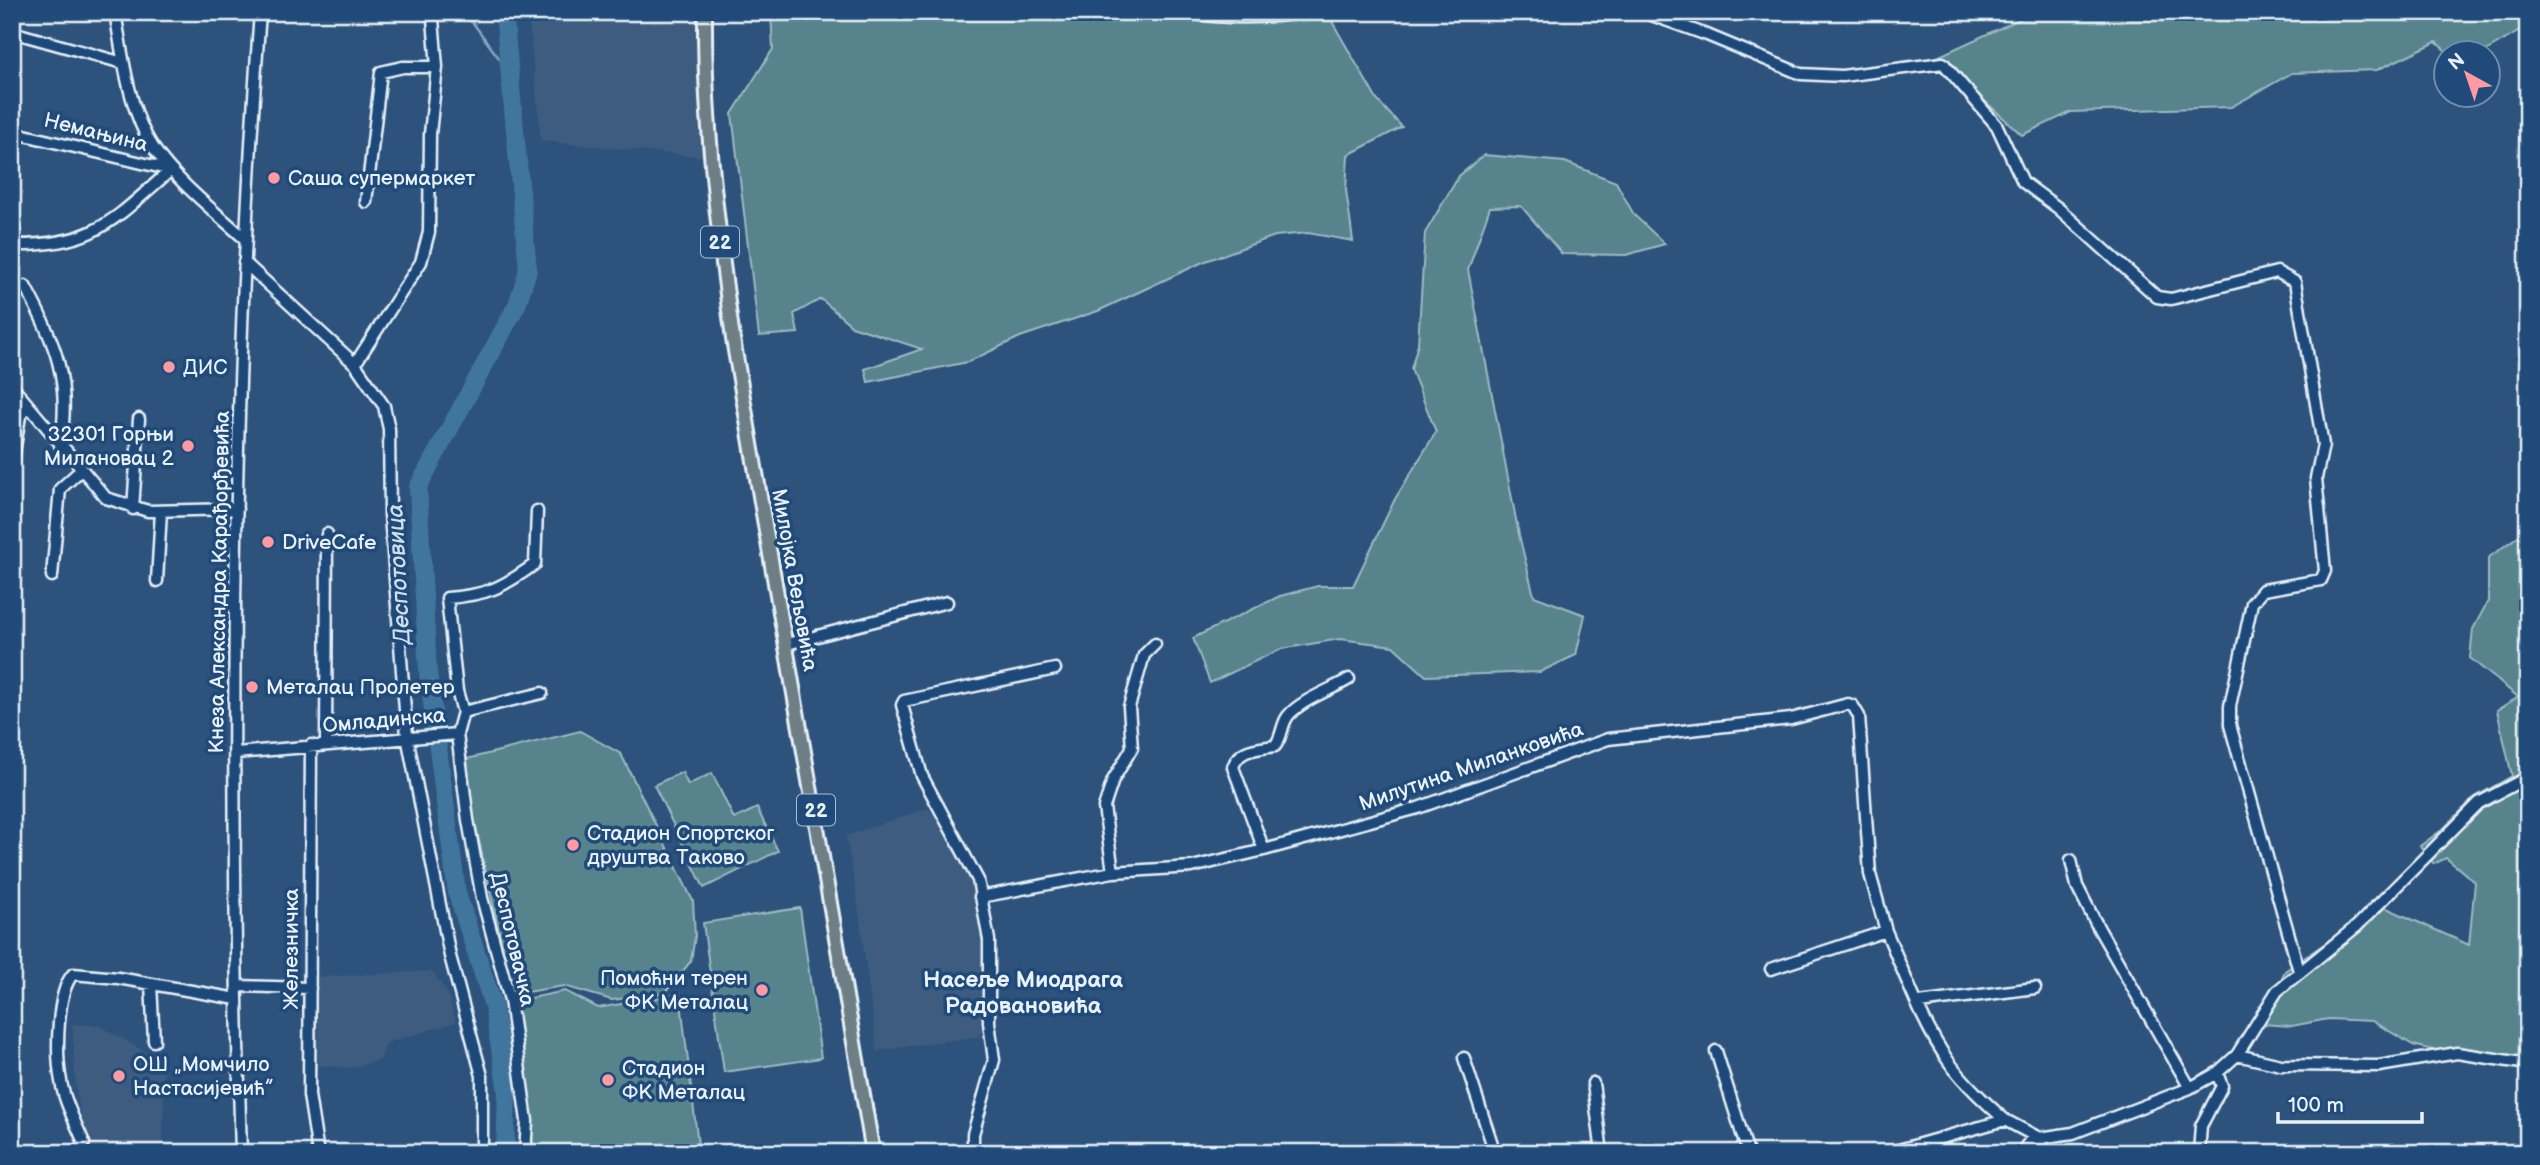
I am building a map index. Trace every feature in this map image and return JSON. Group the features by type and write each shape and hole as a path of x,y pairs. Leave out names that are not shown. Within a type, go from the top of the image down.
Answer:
{"main road":[{"name":"Милојка Вељовића","path":"705,12 705,88 718,230 733,339 873,1153"}],"street":[{"path":"115,12 123,63 151,145 171,170 244,238"},
{"name":"Кнеза Александра Карађорђевића","path":"241,1153 237,999 237,509 244,238 260,12"},
{"path":"1182,12 1216,18 1272,18 1308,12"},
{"path":"1643,12 1707,34 1801,74 1842,76 1944,63 1997,126 2023,182 2057,208 2157,297 2171,299 2277,272 2295,282 2323,445 2316,478 2326,571 2321,580 2263,590 2252,603 2230,706 2230,725 2299,971"},
{"path":"355,364 421,262 426,247 429,232 430,134 436,67 433,19"},
{"path":"12,32 123,63"},
{"path":"366,202 381,72 403,67 436,67"},
{"name":"Немањина","path":"12,132 171,170"},
{"path":"12,245 76,240 102,228 171,170"},
{"path":"244,262 355,364 372,384 384,406 389,429 390,514 407,736 450,956 482,1076 482,1153"},
{"path":"25,286 59,358 64,399 60,445"},
{"path":"12,386 106,498 133,509 237,509"},
{"path":"12,465 20,416 28,406"},
{"path":"133,509 139,419"},
{"path":"52,576 60,489 81,470"},
{"path":"157,581 161,511"},
{"name":"Омладинска","path":"236,752 453,734 463,712 457,691 447,598 480,595 512,581 535,564 537,511"},
{"path":"326,745 327,534"},
{"path":"787,644 947,602"},
{"path":"1113,872 1104,807 1113,779 1132,748 1129,707 1144,655 1155,644"},
{"path":"973,1153 974,1134 994,1060 989,1022 989,940 978,880 922,776 902,705 904,701 1055,669"},
{"path":"1264,850 1233,766 1236,758 1244,752 1275,746 1282,737 1285,719 1294,710 1349,679"},
{"path":"463,712 542,693"},
{"name":"Милутина Миланковића","path":"980,897 1113,872 1192,867 1264,850 1418,808 1608,739 1791,719 1842,705 1853,706 1859,716 1866,775 1870,874 1886,931"},
{"name":"Деспотовачка","path":"453,734 482,898 510,1000 527,1121 525,1153"},
{"name":"Железничка","path":"311,746 309,1094 318,1153"},
{"path":"2021,1153 2036,1138 2073,1133 2190,1088 2217,1073 2237,1055 2277,991 2357,926 2479,803 2528,777"},
{"path":"2071,860 2077,886 2093,918 2190,1088"},
{"path":"1771,969 1886,931 1948,1060 1972,1090 2005,1120 2036,1138 2044,1153"},
{"path":"70,1153 77,1152 84,1143 61,1083 60,1024 67,981 73,974 237,999"},
{"path":"151,984 154,1041"},
{"path":"237,986 310,988"},
{"path":"1919,1003 2035,988"},
{"path":"1716,1051 1748,1153"},
{"path":"2237,1055 2281,1065 2379,1066 2457,1053 2528,1064"},
{"path":"1464,1058 1495,1153"},
{"path":"2199,1153 2201,1126 2222,1086 2217,1073"},
{"path":"1593,1083 1602,1153"},
{"path":"1888,1153 2005,1120"}],"shaded area":[{"path":"528,12 695,12 703,157 541,141"},
{"path":"928,808 975,875 989,940 990,996 980,1036 877,1051 846,836"},
{"path":"432,971 447,992 456,1022 387,1043 380,1060 351,1068 316,1065 317,977"},
{"name":"ОШ „Момчило Настасијевић”","path":"72,1024 98,1025 164,1062 163,1153 89,1153 76,1090"}],"green space":[{"path":"771,12 1351,12 1330,18 1377,100 1402,127 1348,155 1346,190 1353,241 1308,233 1275,236 1203,262 1098,311 1020,337 968,362 868,382 865,369 922,349 852,326 821,299 794,314 798,333 759,336 732,114 773,49"},
{"path":"2035,12 2528,12 2528,26 2502,41 2502,38 2432,38 2432,44 2377,70 2292,73 2231,107 2071,112 2022,135 1937,57"},
{"path":"1484,155 1565,162 1616,182 1634,215 1665,244 1626,255 1562,254 1521,206 1490,207 1468,270 1519,535 1534,596 1585,615 1576,655 1540,672 1426,676 1393,646 1340,639 1281,649 1210,683 1193,638 1280,596 1318,586 1353,586 1395,499 1436,432 1411,369 1418,344 1425,233 1459,176"},
{"path":"2528,529 2528,1059 2480,1051 2478,1061 2413,1045 2372,1021 2328,1019 2292,1026 2260,1024 2285,971 2350,926 2371,901 2469,945 2475,882 2446,858 2434,864 2420,846 2443,829 2475,797 2512,776 2497,710 2518,697 2470,658 2473,629 2488,601 2488,558"},
{"name":"Стадион Спортског друштва Таково","path":"580,731 621,754 693,901 695,936 691,961 665,993 612,1000 564,986 520,993 511,956 504,955 468,790 467,759"},
{"path":"682,772 688,785 712,773 734,819 757,808 778,851 704,888 654,785"},
{"name":"Помоћни терен ФК Металац","path":"800,908 821,1058 724,1072 703,923"},
{"name":"Стадион ФК Металац","path":"565,991 598,1008 680,994 699,1153 534,1153 516,1001"}],"waterway":[{"path":"457,12 473,23 510,73"},
{"name":"Деспотовица","path":"504,12 528,270 517,305 418,487 428,672 457,893 493,1005 507,1091 505,1153"}],"place":[{"name":"Саша супермаркет","path":"274,178"},
{"name":"ДИС","path":"169,367"},
{"name":"32301 Горњи Милановац 2","path":"188,446"},
{"name":"DriveCafe","path":"268,542"},
{"name":"Металац Пролетер","path":"252,687"},
{"name":"Стадион Спортског друштва Таково","path":"573,845"},
{"name":"Помоћни терен ФК Металац","path":"762,990"},
{"name":"ОШ „Момчило Настасијевић”","path":"119,1076"},
{"name":"Стадион ФК Металац","path":"608,1080"}],"district":[{"name":"Насеље Миодрага Радовановића","path":"1023,992"}]}
